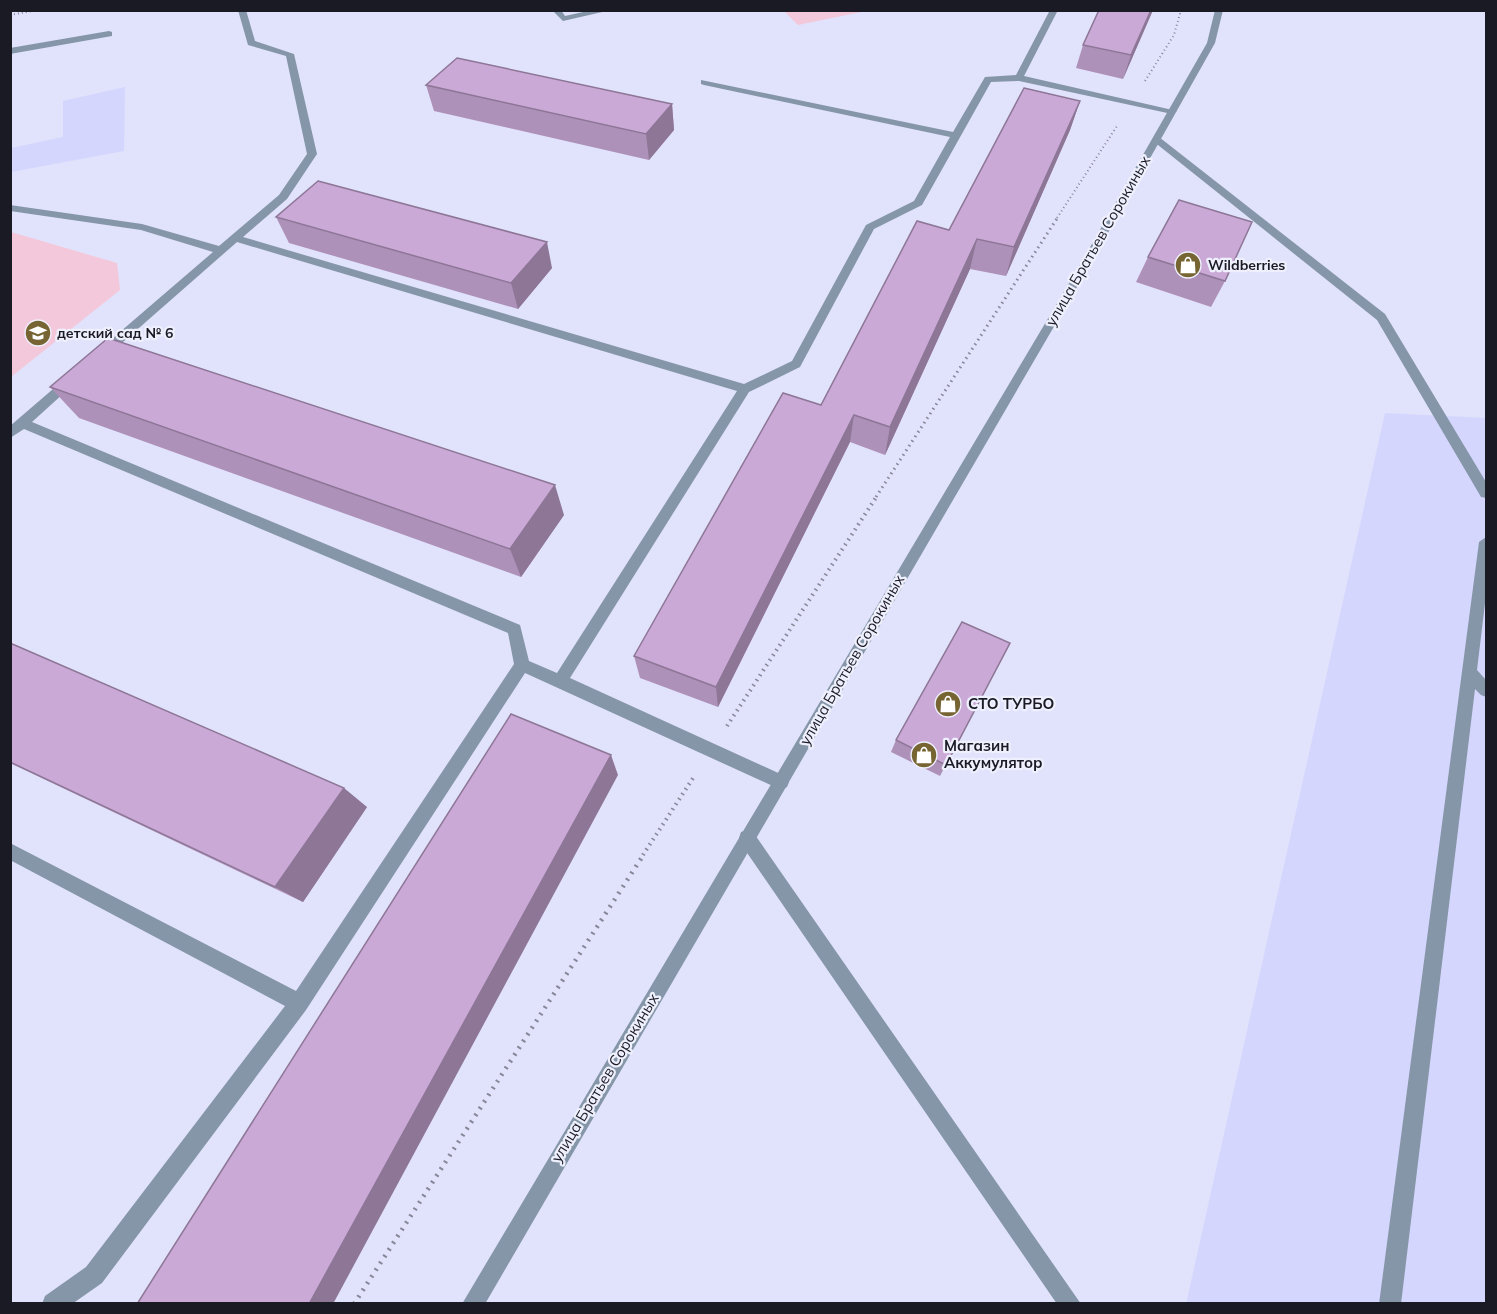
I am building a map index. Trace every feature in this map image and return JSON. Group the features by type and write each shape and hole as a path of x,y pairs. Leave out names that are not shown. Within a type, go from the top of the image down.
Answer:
{"street":[{"path":"94,360 284,197 312,154 290,54 251,43 242,10"},
{"path":"556,10 563,19 608,10"},
{"path":"1019,78 1054,10"},
{"name":"улица Братьев Сорокиных","path":"472,1304 1086,263 1211,43 1219,10"},
{"path":"10,51 109,34"},
{"path":"561,681 745,389 796,364 870,227 918,203 988,79 1019,78 1172,111"},
{"path":"704,82 957,136"},
{"path":"1156,139 1381,317 1486,493"},
{"path":"10,208 141,227 220,250"},
{"path":"234,238 745,389"},
{"path":"10,434 77,376"},
{"path":"23,423 515,629 522,665 299,1003 94,1275 53,1304"},
{"path":"1390,1304 1486,542"},
{"path":"522,665 781,782"},
{"path":"1470,673 1486,690"},
{"path":"747,838 1070,1304"},
{"path":"10,851 299,1003"}],"path":[{"path":"10,15 38,10"},
{"path":"354,1304 1132,102 1174,34 1181,10"}],"shaded area":[{"path":"784,11 866,11 798,25"},
{"path":"125,87 124,151 11,172 11,148 63,137 63,101"},
{"name":"детский сад № 6","path":"11,232 117,263 120,290 11,377"},
{"path":"1385,413 1486,418 1486,1303 1186,1304"}],"building":[{"path":"1099,10 1151,10 1131,55 1083,45"},
{"path":"457,58 672,104 646,134 426,85"},
{"path":"1024,88 1080,101 1014,247 977,239 890,427 854,415 716,687 634,656 783,393 821,405 917,221 949,230"},
{"path":"318,181 547,242 511,283 276,217"},
{"path":"1179,200 1252,222 1225,281 1148,257"},
{"path":"108,338 555,485 510,549 50,387"},
{"name":"СТО ТУРБО","path":"962,622 1010,643 946,765 896,740"},
{"path":"10,643 344,788 275,887 10,762"},
{"path":"511,714 611,755 309,1304 137,1304"}],"place":[{"name":"Wildberries","path":"1188,265"},
{"name":"детский сад № 6","path":"38,333"},
{"name":"СТО ТУРБО","path":"948,704"},
{"name":"Магазин Аккумулятор","path":"924,755"}]}
